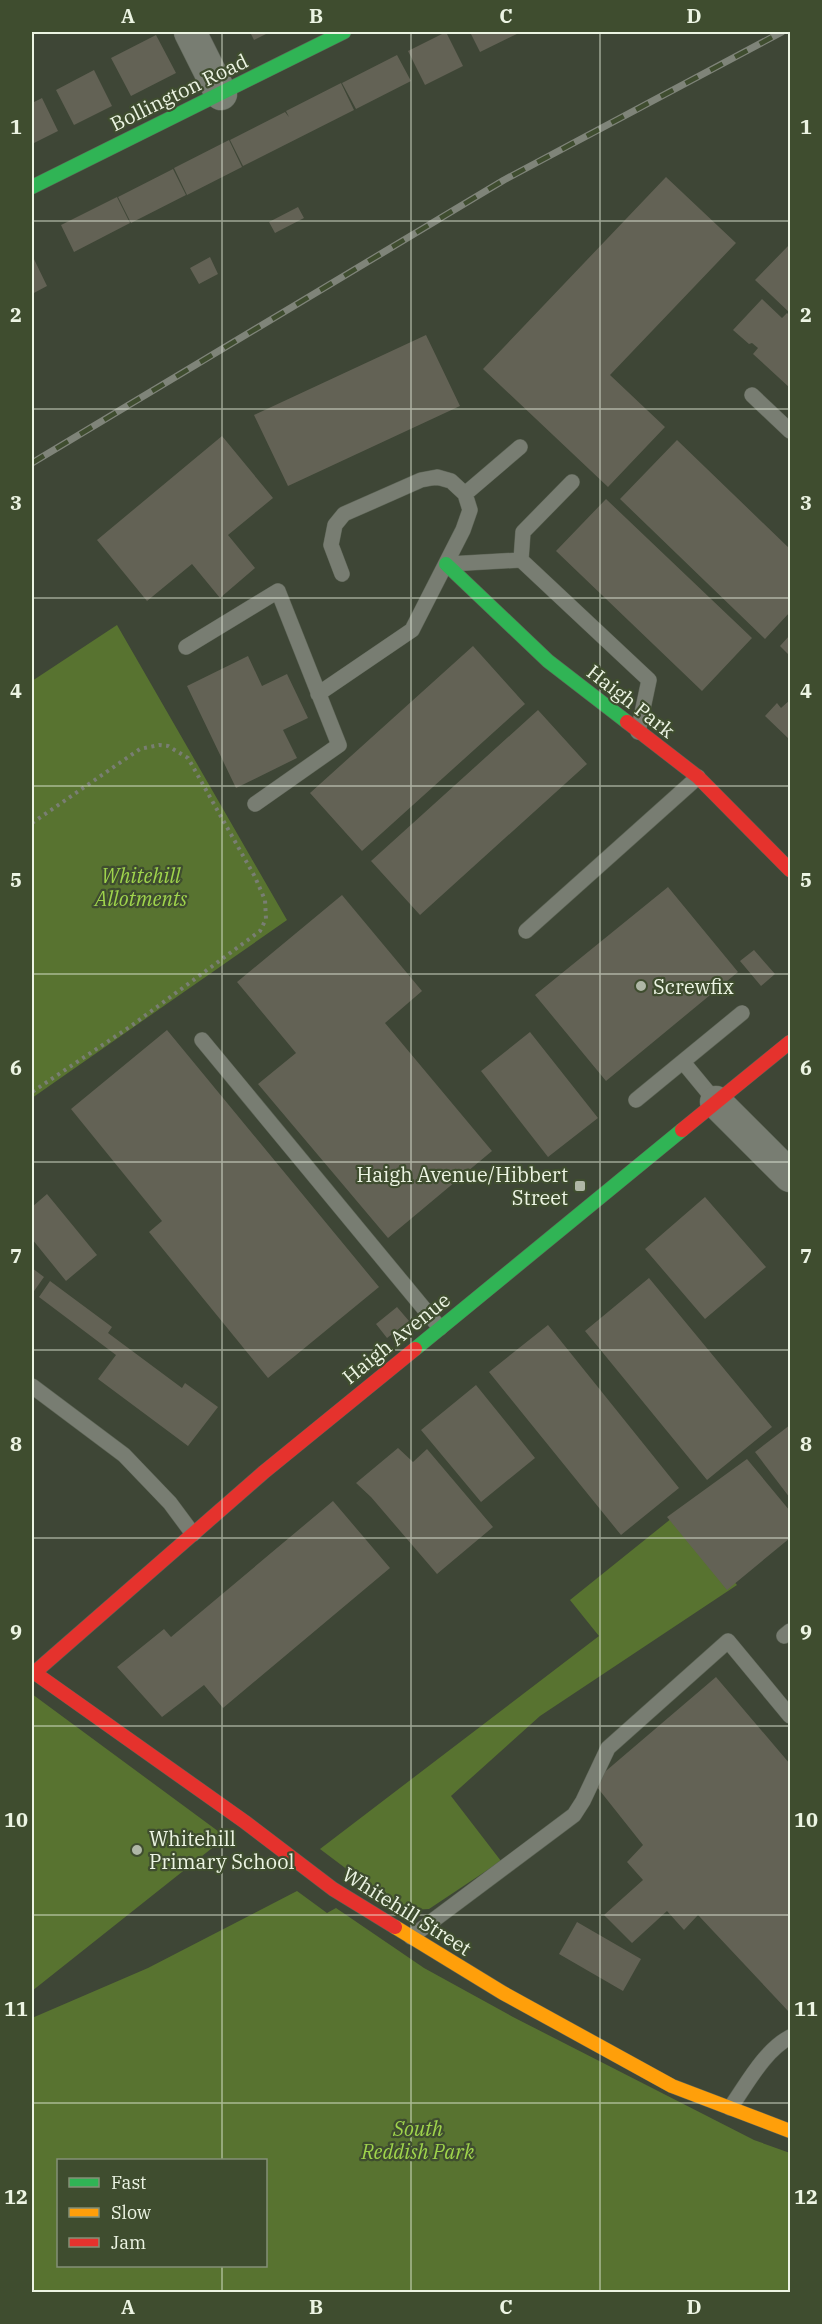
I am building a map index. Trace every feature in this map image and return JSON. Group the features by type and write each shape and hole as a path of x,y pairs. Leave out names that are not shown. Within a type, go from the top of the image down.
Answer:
{"street":[{"path":"190,32 221,94"},
{"name":"Bollington Road","path":"32,187 344,32"},
{"name":"Haigh Park","path":"446,564 548,661 698,777 790,870"},
{"name":"Haigh Avenue","path":"33,1672 264,1472 790,1042"},
{"path":"716,1102 790,1176"},
{"name":"Whitehill Street","path":"33,1672 245,1822 333,1889 503,1993 672,2086 790,2131"}],"lane":[{"path":"752,395 790,431"},
{"path":"465,494 520,447"},
{"path":"318,694 412,630 446,564 470,510 465,494 451,480 437,477 421,480 344,514 335,525 331,545 342,574"},
{"path":"521,560 523,532 572,482"},
{"path":"446,564 521,560 649,680 638,732"},
{"path":"186,647 278,591 339,745 255,804"},
{"path":"526,931 698,777"},
{"path":"636,1100 742,1013"},
{"path":"202,1040 440,1328"},
{"path":"683,1062 716,1102"},
{"path":"32,1386 124,1455 170,1503 193,1534"},
{"path":"411,1937 574,1815 608,1748 728,1641 790,1716"},
{"path":"730,2108 770,2053 779,2043 790,2037"}],"path":[{"path":"32,823 140,749 159,745 175,749 188,758 255,877 265,900 266,919 260,932 131,1026 32,1092"}],"green space":[{"name":"Whitehill Allotments","path":"117,625 287,920 32,1098 32,681"},
{"path":"677,1514 737,1585 540,1716 451,1796 501,1861 429,1909 411,1910 393,1904 320,1849 599,1636 570,1600"},
{"name":"Whitehill Primary School","path":"32,1694 226,1837 32,1991"},
{"name":"South Reddish Park","path":"297,1891 327,1913 336,1908 424,1968 513,2017 754,2140 790,2153 790,2292 32,2292 32,2018 148,1968"}],"building":[{"path":"250,32 270,32 254,40"},
{"path":"446,32 463,66 425,85 408,51"},
{"path":"470,32 521,32 480,52"},
{"path":"156,35 176,73 131,96 111,58"},
{"path":"397,55 411,81 356,109 342,83"},
{"path":"94,70 112,106 74,125 56,90"},
{"path":"341,83 354,110 243,166 230,140 285,112 289,117 286,111"},
{"path":"42,98 58,131 32,144 32,103"},
{"path":"229,140 242,167 187,195 174,168"},
{"path":"173,169 186,195 131,223 118,197"},
{"path":"666,177 736,243 610,375 665,427 608,487 483,369"},
{"path":"117,197 130,223 74,252 61,225"},
{"path":"298,207 304,218 275,233 269,222"},
{"path":"790,244 790,313 755,280"},
{"path":"32,255 47,286 32,294"},
{"path":"210,257 218,274 199,284 190,268"},
{"path":"762,299 782,318 787,313 790,316 790,388 753,354 758,348 752,343 749,344 733,330"},
{"path":"426,335 460,406 288,486 254,415"},
{"path":"222,436 273,498 228,535 255,568 220,598 192,564 147,601 97,540"},
{"path":"677,440 790,549 790,612 765,639 620,499"},
{"path":"606,499 752,638 702,691 556,551"},
{"path":"790,635 790,656 780,646"},
{"path":"473,646 525,704 362,851 310,793"},
{"path":"248,656 262,686 287,674 308,718 283,730 297,758 236,788 187,686"},
{"path":"790,700 790,740 765,716 777,703 781,708"},
{"path":"538,710 587,764 420,915 371,861"},
{"path":"668,887 738,972 606,1081 535,995"},
{"path":"342,895 422,991 385,1023 492,1151 388,1238 258,1084 296,1053 237,982"},
{"path":"754,950 775,974 761,986 740,961"},
{"path":"167,1030 379,1287 268,1378 149,1232 162,1221 71,1109"},
{"path":"530,1032 598,1118 548,1157 481,1071"},
{"path":"47,1194 97,1255 66,1281 32,1239 32,1207"},
{"path":"705,1197 766,1267 705,1319 645,1249"},
{"path":"32,1268 44,1277 32,1294"},
{"path":"649,1278 772,1427 707,1480 585,1331"},
{"path":"50,1281 112,1327 108,1333 182,1388 185,1383 218,1407 188,1446 98,1379 116,1355 39,1297"},
{"path":"397,1307 409,1321 387,1338 376,1324"},
{"path":"548,1325 679,1488 621,1535 489,1372"},
{"path":"476,1385 535,1458 481,1502 421,1430"},
{"path":"790,1425 790,1498 755,1452"},
{"path":"398,1448 413,1462 427,1449 493,1527 437,1574 371,1497 356,1483"},
{"path":"747,1459 790,1511 790,1538 727,1590 667,1517"},
{"path":"333,1501 390,1568 223,1708 204,1685 162,1717 117,1667 164,1629 171,1637"},
{"path":"716,1677 790,1764 789,2012 698,1915 684,1930 667,1911 632,1943 604,1915 643,1880 627,1862 643,1845 593,1782"},
{"path":"577,1922 641,1959 623,1991 559,1954"}],"railway":[{"path":"32,463 504,180 782,32"}],"traffic: fast":[{"path":"32,187 344,32"},
{"path":"446,564 548,661 627,722"},
{"path":"415,1349 682,1130"}],"traffic: slow":[{"path":"395,1927 503,1993 672,2086 790,2131"}],"traffic: jam":[{"path":"627,722 698,777 790,870"},
{"path":"682,1130 790,1042"},
{"path":"34,1673 264,1472 415,1349"},
{"path":"32,1671 245,1822 333,1889 395,1927"}],"place":[{"name":"Screwfix","path":"641,986"},
{"name":"Haigh Avenue/Hibbert Street","path":"580,1186"},
{"name":"Whitehill Primary School","path":"137,1850"}]}
